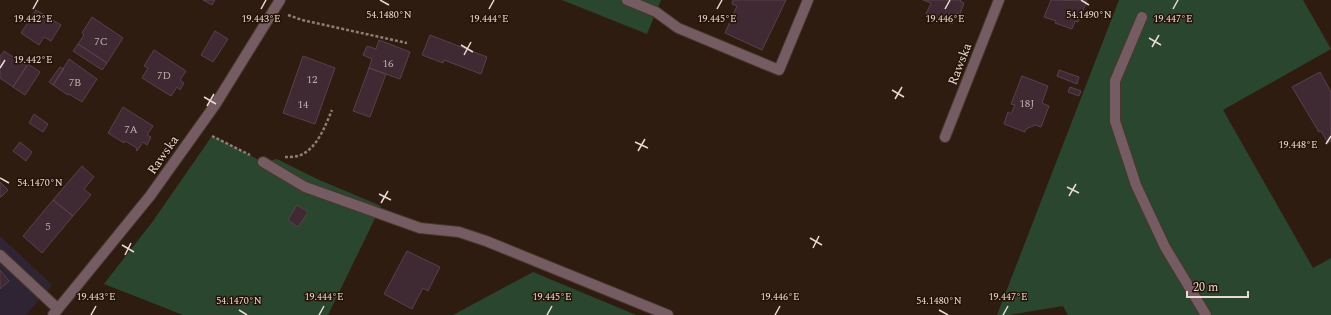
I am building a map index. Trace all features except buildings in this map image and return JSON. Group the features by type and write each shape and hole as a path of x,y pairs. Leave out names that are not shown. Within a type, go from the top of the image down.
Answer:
{"street":[{"name":"Rawska","path":"55,312 150,196 215,105 280,0"},
{"path":"627,0 656,12 678,28 779,70 808,0"},
{"name":"Rawska","path":"945,137 999,0"},
{"path":"1142,17 1115,81 1115,121 1136,185 1165,247 1206,315"},
{"path":"263,162 305,187 420,228 459,232 486,241 668,315"},
{"path":"0,255 55,312"}],"path":[{"path":"274,10 302,20 407,43"},
{"path":"198,129 263,162 298,156 305,152 322,134 332,110"}],"shaded area":[{"path":"0,236 52,285 26,315 0,315"}],"green space":[{"path":"562,0 661,0 647,34"},
{"path":"1119,0 1303,0 1331,49 1223,110 1313,268 1331,258 1331,315 1068,315 1063,306 1009,315 997,315"},
{"path":"212,136 263,162 277,159 317,179 381,206 328,315 183,315 104,284 153,221"},
{"path":"533,272 636,315 453,315"}]}
